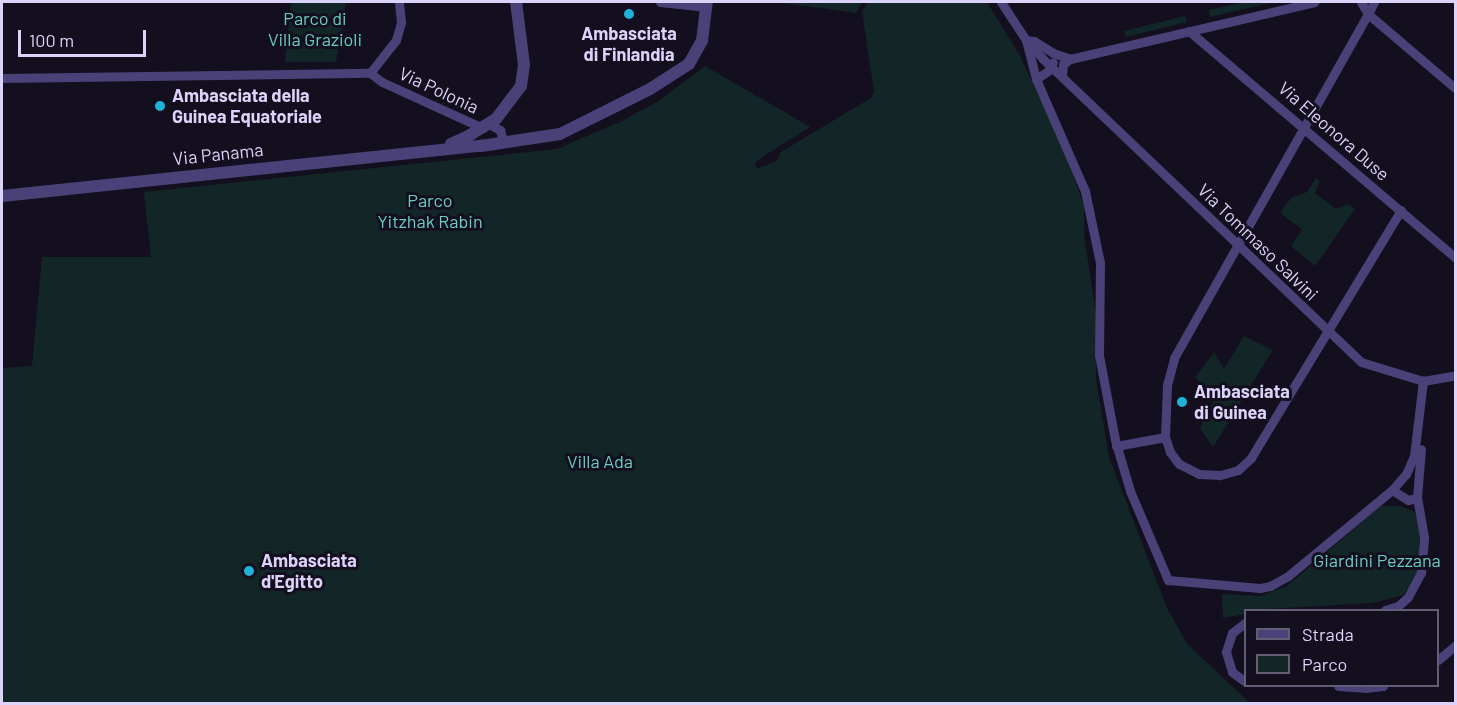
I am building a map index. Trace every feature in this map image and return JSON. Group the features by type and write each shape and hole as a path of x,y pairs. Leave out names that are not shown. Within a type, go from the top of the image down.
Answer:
{"street":[{"path":"2,78 343,71 370,73 393,45 400,29 399,2"},
{"path":"438,148 485,127 511,103 523,79 524,65 516,2"},
{"path":"485,127 484,138 497,140 554,135 571,130 678,73 691,62 699,47 705,28 707,4 660,2"},
{"path":"1001,2 1026,40 1036,79 1076,166 1094,227 1100,263 1099,355 1116,446 1130,491 1168,580 1235,587 1270,586 1288,576 1392,490 1414,467"},
{"path":"1062,76 1063,64 1070,59 1314,2"},
{"path":"1361,2 1368,14 1455,89"},
{"path":"1374,2 1174,358 1167,385 1165,437 1176,461 1194,472 1214,476 1238,470 1258,449 1401,210"},
{"name":"Via Eleonora Duse","path":"1189,31 1305,127 1455,257"},
{"path":"1026,40 1036,42 1053,53 1070,59"},
{"name":"Via Tommaso Salvini","path":"1026,40 1327,332 1361,362 1426,381"},
{"path":"1036,79 1052,67 1053,53"},
{"name":"Via Polonia","path":"370,73 382,82 485,127 496,126 497,140"},
{"name":"Via Panama","path":"2,196 497,140"},
{"path":"1388,609 1398,606 1408,597 1421,573 1424,537 1414,467 1426,381 1455,375"},
{"path":"1116,446 1165,437"},
{"path":"1392,490 1408,500 1418,498"},
{"path":"1244,623 1232,633 1226,652 1232,672 1244,681"},
{"path":"1439,658 1455,645"},
{"path":"1352,687 1374,687"}],"green space":[{"name":"Parco di Villa Grazioli","path":"291,2 346,2 336,62 285,62"},
{"path":"776,2 862,2 856,13"},
{"name":"Villa Ada","path":"868,2 987,2 1020,56 1064,150 1084,206 1084,234 1096,316 1096,379 1109,457 1167,608 1187,644 1250,703 2,703 2,368 32,366 42,257 151,257 144,192 557,149 620,122 657,102 705,66 810,127 765,155 755,163 757,169 777,161 781,152 871,98 874,92 862,11"},
{"path":"1244,2 1275,2 1210,17 1209,10"},
{"path":"1185,16 1187,22 1126,37 1124,31"},
{"path":"1316,178 1320,181 1315,193 1336,209 1348,204 1355,209 1315,266 1291,246 1302,229 1280,213 1291,198 1307,192"},
{"path":"1244,336 1273,350 1213,447 1200,428 1216,395 1195,378 1214,352 1224,369"},
{"name":"Giardini Pezzana","path":"1381,506 1400,506 1413,511 1420,520 1419,566 1414,581 1403,595 1372,603 1244,609 1244,614 1223,618 1222,594 1260,596 1287,586"}],"place":[{"name":"Ambasciata di Finlandia","path":"629,14"},
{"name":"Ambasciata della Guinea Equatoriale","path":"160,106"},
{"name":"Ambasciata di Guinea","path":"1182,402"},
{"name":"Ambasciata d'Egitto","path":"249,571"}],"park label":[{"name":"Parco Yitzhak Rabin","path":"430,211"}]}
